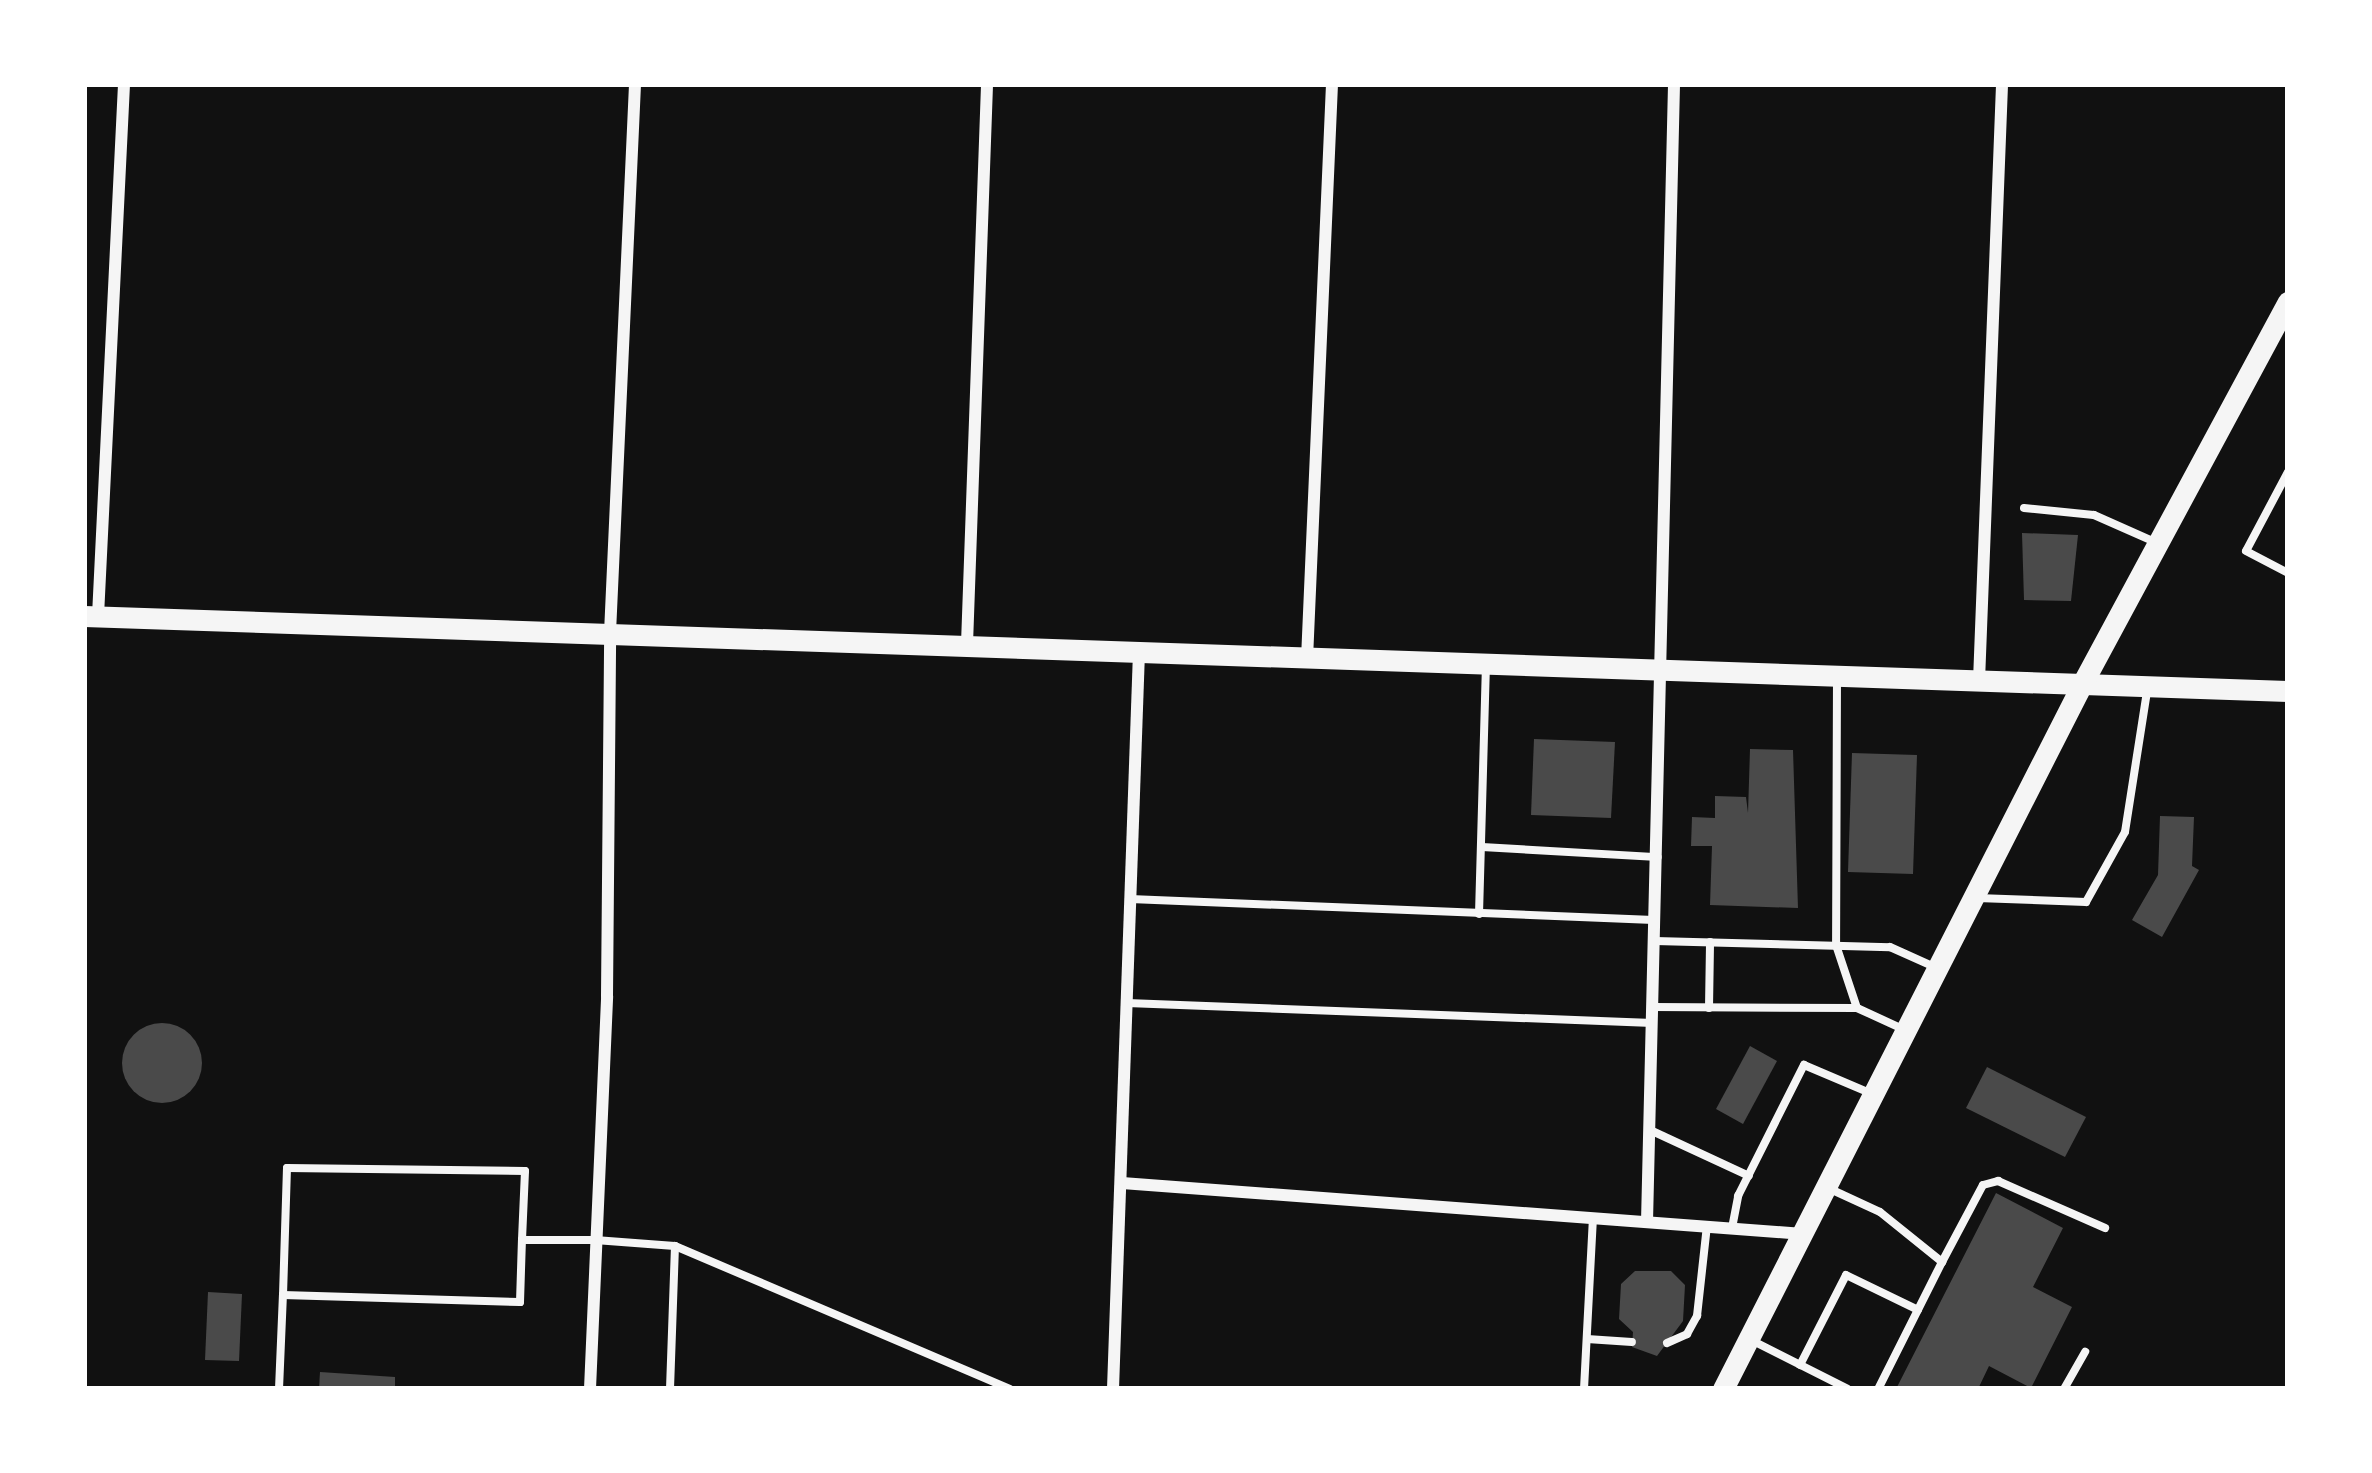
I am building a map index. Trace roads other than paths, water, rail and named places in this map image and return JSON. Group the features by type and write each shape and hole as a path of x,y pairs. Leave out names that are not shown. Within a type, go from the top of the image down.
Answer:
{"main road":[{"path":"1723,1389 2082,684 2286,311"},
{"path":"91,616 2288,691"}],"street":[{"path":"91,616 124,84"},
{"path":"590,1389 610,633 635,84"},
{"path":"967,644 988,84"},
{"path":"1307,659 1332,84"},
{"path":"1648,1222 1658,857 1656,670 1674,84"},
{"path":"1979,681 2002,84"},
{"path":"1113,1389 1139,652"},
{"path":"1122,1184 1804,1234"}],"lane":[{"path":"2288,472 2246,551 2288,573"},
{"path":"2024,508 2094,515 2159,544"},
{"path":"1479,914 1486,666"},
{"path":"1837,676 1837,946 1857,1008"},
{"path":"1975,898 2086,902 2125,832 2148,686"},
{"path":"1482,847 1658,857"},
{"path":"1130,899 1655,920"},
{"path":"1655,940 1890,947 1940,969"},
{"path":"1709,1008 1710,942"},
{"path":"1127,1003 1653,1023"},
{"path":"1653,1007 1857,1008 1907,1031"},
{"path":"1732,1228 1749,1175 1804,1066 1875,1095"},
{"path":"1650,1130 1749,1175"},
{"path":"279,1389 287,1168 525,1171 520,1302 283,1295"},
{"path":"1878,1389 1983,1185 1998,1180 2105,1228"},
{"path":"1828,1188 1880,1212 1942,1262"},
{"path":"1584,1389 1593,1218"},
{"path":"1667,1343 1687,1334 1696,1316 1707,1226"},
{"path":"522,1240 675,1246 1010,1389"},
{"path":"670,1389 675,1246"},
{"path":"1800,1365 1846,1275 1918,1310"},
{"path":"1587,1339 1632,1342"},
{"path":"1749,1339 1848,1389"},
{"path":"2064,1389 2085,1352"}]}
